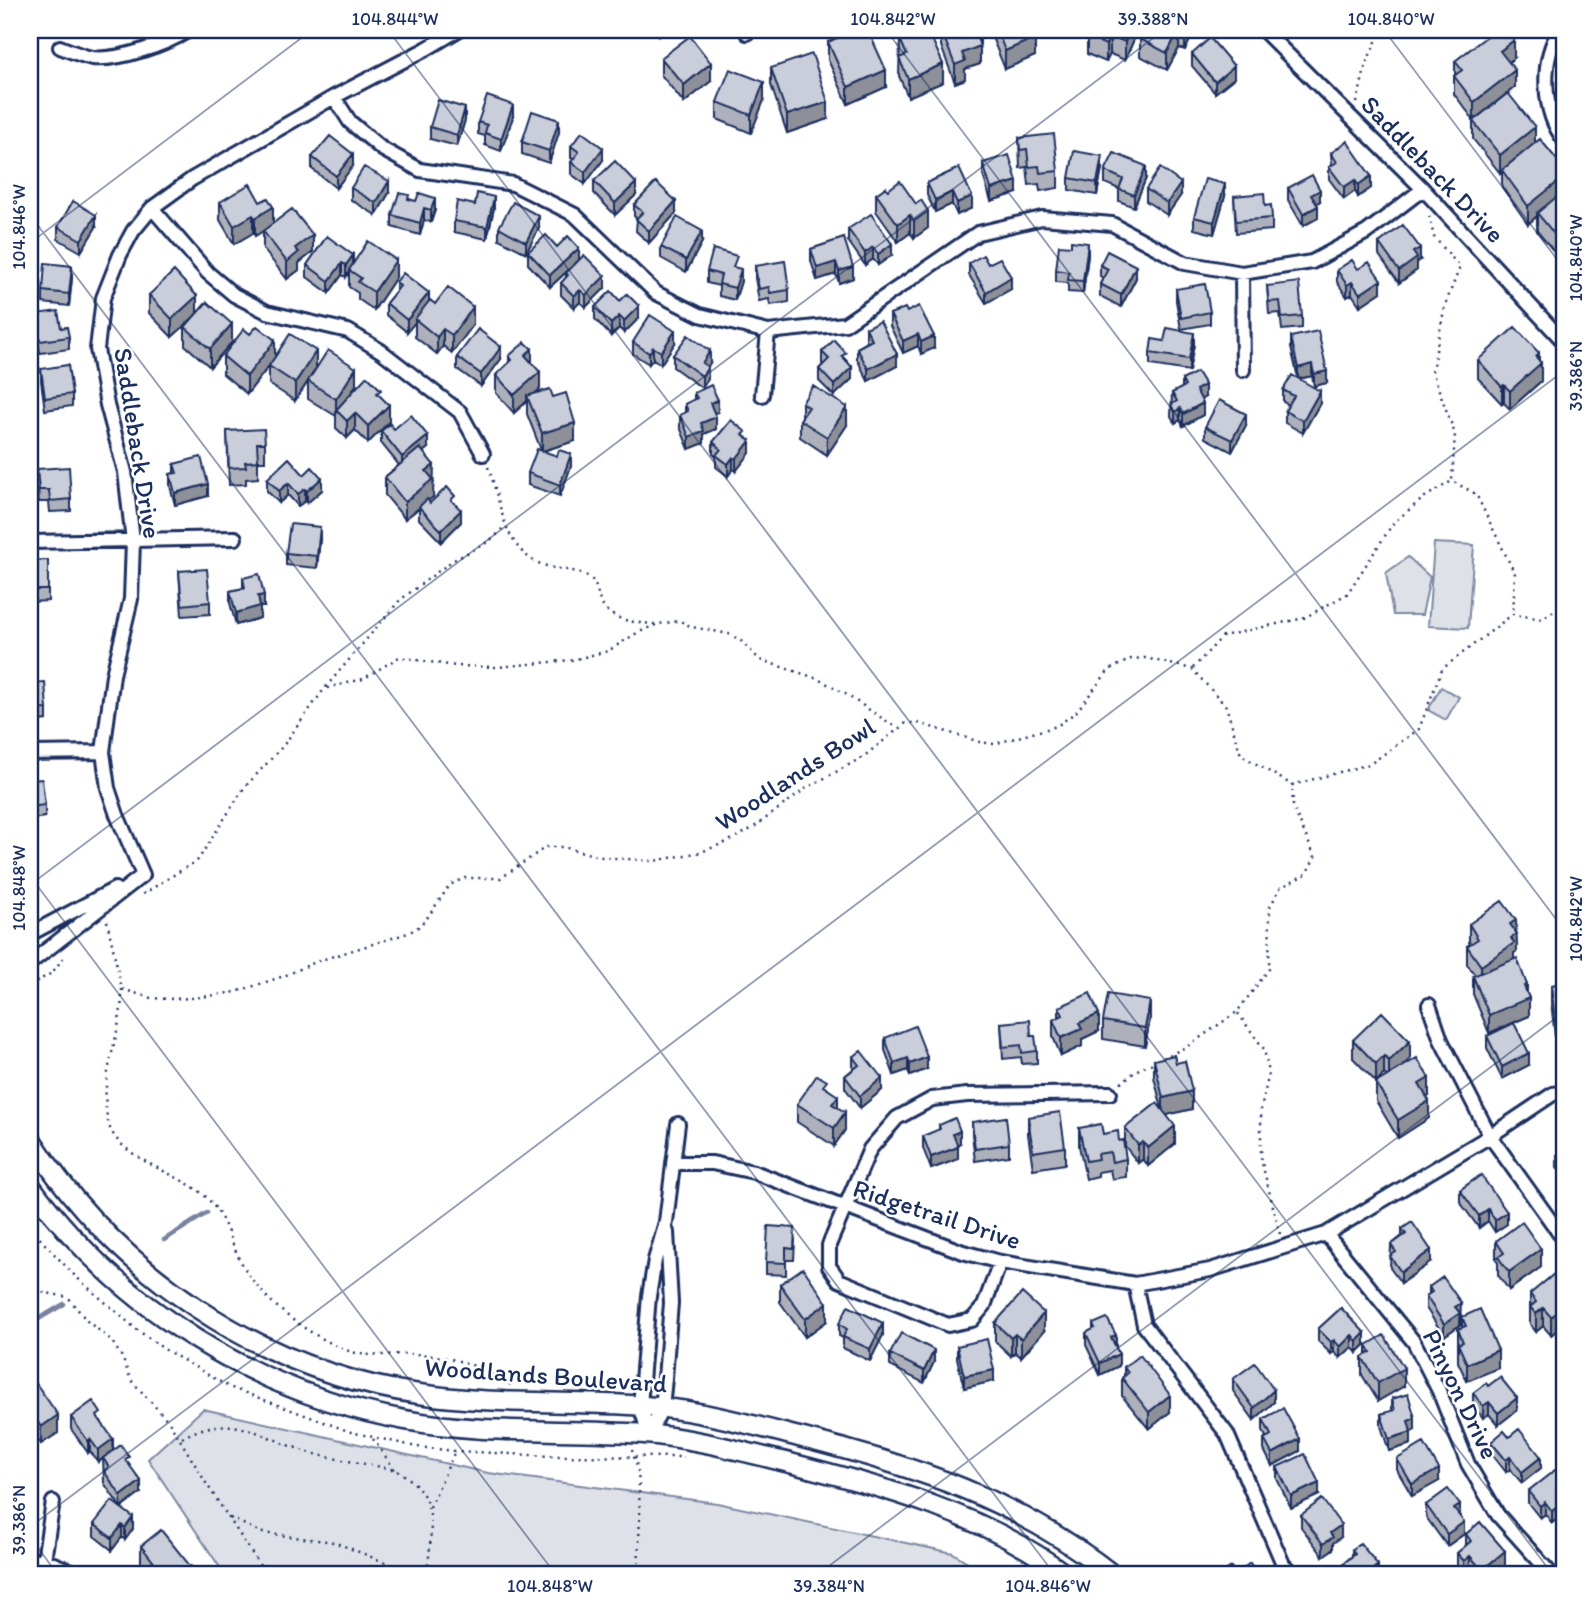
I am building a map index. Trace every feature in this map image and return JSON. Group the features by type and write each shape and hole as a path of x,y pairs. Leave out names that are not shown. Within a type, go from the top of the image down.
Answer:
{"street":[{"path":"60,47 91,58 110,57 140,50 189,30"},
{"name":"Saddleback Drive","path":"143,875 108,788 103,752 113,675 131,599 133,541 125,472 107,405 97,349 103,298 133,231 152,208 192,180 334,97 458,30"},
{"name":"Saddleback Drive","path":"1263,30 1423,188 1565,343"},
{"path":"1560,30 1549,55 1546,80 1551,116 1565,141"},
{"path":"334,97 350,122 382,149 420,170 513,184 575,215 656,293 700,315 768,332 845,324 978,233 1042,218 1112,225 1185,263 1242,273 1312,262 1367,232 1423,188"},
{"path":"152,208 208,273 234,295 267,312 348,331 381,351 460,412 483,454"},
{"path":"1242,273 1243,370"},
{"path":"762,395 768,332"},
{"path":"30,542 236,538"},
{"path":"30,753 103,752"},
{"path":"30,934 143,875"},
{"path":"30,963 143,875"},
{"path":"1429,1005 1441,1040 1490,1136 1565,1241"},
{"name":"Ridgetrail Drive","path":"673,1163 712,1163 743,1169 963,1252 1000,1262 1135,1284 1210,1270 1326,1234 1490,1136 1553,1094 1565,1092"},
{"path":"1000,1262 984,1306 972,1320 948,1325 848,1284 833,1273 828,1256 829,1245 870,1149 897,1118 932,1099 967,1095 1110,1093"},
{"path":"649,1434 640,1406 649,1296 655,1260 666,1222 678,1124"},
{"name":"Woodlands Boulevard","path":"30,1138 54,1174 94,1222 143,1268 170,1290 217,1320 286,1356 349,1379 418,1394 662,1408 717,1416 791,1435 913,1468 953,1483 1037,1523 1113,1575"},
{"name":"Woodlands Boulevard","path":"30,1185 83,1250 139,1300 199,1343 272,1380 337,1403 405,1420 447,1426 649,1434 718,1445 851,1479 936,1506 982,1526 1066,1575"},
{"path":"649,1434 662,1408 671,1303 666,1222"},
{"name":"Pinyon Drive","path":"1326,1234 1414,1342 1439,1391 1468,1464 1498,1515 1552,1575"},
{"path":"1135,1284 1144,1325 1227,1434 1283,1564 1294,1575"},
{"path":"44,1560 53,1502"},
{"path":"30,1560 44,1560 81,1575"}],"path":[{"path":"1353,119 1366,64 1379,35 1398,30"},
{"path":"1423,188 1434,237 1460,267 1445,305 1432,371 1455,434 1452,481"},
{"path":"483,454 495,484 504,525 514,543 540,565 586,575 592,579 608,612 639,624 680,621 692,627 729,634 740,640 760,660 813,677 836,688 897,728"},
{"path":"1452,481 1476,494 1515,573 1513,614"},
{"path":"1452,481 1425,496 1394,522 1348,594 1304,618 1223,636 1192,669 1226,706 1241,755 1292,785 1370,764 1419,729 1442,669 1513,614 1541,619 1565,604"},
{"path":"135,900 198,860 237,797 283,746 325,688 400,600 452,561 488,542 504,525"},
{"path":"325,688 363,678 399,657 454,666 498,667 572,660 608,651 658,624"},
{"name":"Woodlands Bowl","path":"122,989 151,998 168,999 236,992 260,985 317,961 408,933 427,918 450,886 458,881 465,878 501,878 546,847 563,847 602,857 634,861 673,859 727,842 753,828 806,789 863,757 906,723 918,723 994,744 1057,726 1067,720 1109,670 1120,663 1145,658 1192,669"},
{"path":"1110,1093 1137,1070 1188,1046 1237,1012 1269,969 1270,907 1280,888 1306,874 1315,857 1293,807 1292,785"},
{"path":"107,921 122,989 121,1020 106,1078 104,1100 110,1129 125,1148 188,1184 210,1202 222,1219 248,1273 273,1303 325,1341 362,1356 405,1354 452,1358 493,1373 516,1388"},
{"path":"30,985 52,973 69,950"},
{"path":"1237,1012 1264,1049 1269,1073 1261,1110 1261,1159 1284,1248"},
{"path":"30,1286 41,1292 68,1297 87,1321 111,1340 122,1357 131,1380 181,1439 266,1575"},
{"path":"181,1439 195,1431 233,1425 265,1434 306,1452 395,1470 408,1477 420,1489 430,1507"},
{"path":"372,1437 395,1470"},
{"path":"229,1517 263,1533 334,1542 399,1568 428,1575 430,1507 456,1451"},
{"path":"638,1575 640,1512 638,1471 633,1456 686,1457"}],"shaded area":[{"path":"1434,543 1474,545 1468,628 1428,626"},
{"path":"1408,557 1430,577 1422,615 1393,615 1386,573"},
{"path":"1441,687 1459,697 1446,720 1428,710"},
{"path":"203,1409 488,1473 717,1503 953,1553 988,1575 225,1575 148,1459"}],"building":[{"path":"855,30 868,30 886,70 848,87 828,42"},
{"path":"904,30 928,30 943,64 908,79 899,58 907,55 900,39 906,36"},
{"path":"941,30 974,30 980,46 962,53 965,61 955,65"},
{"path":"997,30 1031,30 1035,38 1005,51"},
{"path":"1090,30 1130,30 1125,42 1110,36 1106,45 1087,37"},
{"path":"1145,30 1179,30 1167,53 1140,39"},
{"path":"1495,30 1506,30 1514,40 1500,51 1515,70 1474,102 1454,76 1462,70 1455,61"},
{"path":"690,36 711,63 684,85 661,58"},
{"path":"1210,38 1234,66 1215,82 1192,54"},
{"path":"812,54 828,102 787,115 771,68"},
{"path":"730,69 764,82 751,115 717,102"},
{"path":"1508,93 1535,127 1500,155 1473,121"},
{"path":"487,96 513,105 501,139 485,133 487,125 478,122"},
{"path":"438,100 465,108 457,135 430,127"},
{"path":"532,111 559,120 549,151 522,142"},
{"path":"582,132 603,148 585,172 571,162 579,152 571,146"},
{"path":"1054,134 1058,171 1040,173 1039,166 1029,167 1027,149 1020,150 1019,138"},
{"path":"330,136 353,154 336,176 312,157"},
{"path":"1540,139 1562,166 1559,169 1564,177 1528,206 1502,170"},
{"path":"1347,141 1371,176 1358,185 1355,180 1344,187 1329,167 1337,162 1331,153"},
{"path":"1074,151 1102,156 1097,183 1069,178"},
{"path":"1114,153 1146,166 1134,195 1119,189 1123,179 1105,171"},
{"path":"1009,155 1017,181 991,189 983,163"},
{"path":"615,161 636,183 615,203 594,181"},
{"path":"364,167 389,181 376,203 351,188"},
{"path":"959,168 972,196 957,203 952,192 935,200 927,183"},
{"path":"1160,168 1181,183 1167,203 1146,189"},
{"path":"1312,175 1320,190 1311,195 1318,206 1303,214 1288,188"},
{"path":"1205,179 1225,184 1214,222 1194,217"},
{"path":"900,181 916,204 921,200 928,211 914,221 910,215 898,224 876,194 886,187 888,190"},
{"path":"656,182 676,201 649,231 636,219 643,212 634,205"},
{"path":"250,184 260,202 268,198 273,207 234,226 220,202"},
{"path":"1565,190 1565,247 1537,213"},
{"path":"399,193 409,195 408,199 416,201 419,193 435,198 431,210 424,208 420,223 392,215"},
{"path":"477,193 494,197 487,227 454,221 457,201 475,205"},
{"path":"1264,193 1265,206 1271,205 1272,218 1236,221 1234,196"},
{"path":"73,201 96,215 81,240 58,227"},
{"path":"513,202 539,216 526,242 499,227"},
{"path":"292,209 313,235 295,248 299,252 287,262 263,231"},
{"path":"871,214 892,244 878,254 873,247 865,253 848,229"},
{"path":"677,217 702,231 686,260 661,247"},
{"path":"1403,225 1420,248 1413,252 1417,258 1399,271 1379,243"},
{"path":"546,235 557,247 568,236 579,248 550,275 528,252"},
{"path":"327,236 353,255 346,265 342,263 329,281 307,265"},
{"path":"844,238 853,267 839,271 836,262 817,268 811,249"},
{"path":"368,241 396,260 374,292 358,282 361,278 349,270"},
{"path":"1071,241 1088,243 1083,281 1068,280 1069,272 1056,270 1059,245 1071,246"},
{"path":"713,249 737,256 733,267 741,269 735,288 719,284 721,275 707,271"},
{"path":"1107,251 1136,266 1121,295 1100,284 1108,269 1100,265"},
{"path":"584,255 605,276 586,295 580,290 574,296 561,283 568,275 566,273"},
{"path":"983,255 988,264 1000,258 1011,277 986,292 969,263"},
{"path":"1352,260 1358,269 1369,262 1381,280 1360,294 1352,282 1347,285 1337,270"},
{"path":"785,261 789,290 770,293 769,287 759,289 755,266"},
{"path":"45,263 72,266 69,294 43,291"},
{"path":"174,271 197,296 172,319 149,295"},
{"path":"403,273 429,293 407,320 386,303 400,286 396,282"},
{"path":"1299,282 1302,316 1282,318 1280,301 1269,302 1267,286"},
{"path":"1205,284 1210,312 1181,318 1176,289"},
{"path":"448,287 473,307 452,335 443,329 437,337 415,319 430,300 435,304"},
{"path":"611,291 620,301 627,294 639,306 624,321 619,316 611,324 595,307"},
{"path":"207,302 232,324 210,349 185,327"},
{"path":"919,306 934,336 921,342 918,334 903,341 890,314 905,308 907,312"},
{"path":"58,311 61,328 67,327 69,337 40,341 36,314"},
{"path":"650,315 675,331 661,352 653,347 649,353 633,342"},
{"path":"880,321 897,354 868,369 857,348 872,340 866,328"},
{"path":"257,326 275,340 247,376 223,356 244,329 250,334"},
{"path":"1515,327 1539,353 1536,357 1541,363 1510,391 1504,385 1502,387 1478,360"},
{"path":"1167,328 1194,333 1189,359 1150,353 1152,339 1164,341"},
{"path":"478,329 501,347 481,374 457,357"},
{"path":"1318,331 1327,371 1314,374 1312,364 1298,368 1291,337"},
{"path":"290,334 316,351 295,383 269,366"},
{"path":"688,335 710,351 702,363 708,367 702,376 673,355"},
{"path":"834,340 846,353 842,356 852,367 834,385 819,369 829,359 822,352"},
{"path":"525,342 532,349 525,355 540,372 514,395 496,375 512,360 509,356"},
{"path":"328,350 356,368 336,399 308,381"},
{"path":"68,365 72,394 45,398 41,369"},
{"path":"1197,372 1205,385 1196,390 1203,403 1183,414 1180,408 1175,412 1171,405 1177,401 1172,393 1185,386 1182,380"},
{"path":"1292,375 1320,391 1303,421 1285,411 1294,396 1283,390"},
{"path":"367,376 381,390 377,393 389,405 368,426 355,413 347,421 336,410"},
{"path":"711,385 718,400 710,403 716,417 701,423 704,431 689,437 680,415 688,411 685,404 697,398 694,393"},
{"path":"813,386 847,407 827,437 800,420 809,407 802,403"},
{"path":"550,389 553,397 566,393 575,423 542,433 527,396"},
{"path":"1219,400 1246,414 1232,440 1205,427"},
{"path":"411,415 428,436 402,457 381,431 390,424 394,429"},
{"path":"731,420 746,432 743,435 750,441 736,459 733,457 728,464 716,455 721,449 713,442"},
{"path":"264,429 265,443 257,443 258,461 245,462 246,467 229,468 227,431"},
{"path":"420,448 434,465 426,471 433,479 405,502 385,477"},
{"path":"537,449 557,456 559,450 571,454 560,485 528,473"},
{"path":"201,457 208,484 175,493 170,474 177,473 174,464"},
{"path":"289,458 304,475 312,467 322,478 307,491 305,489 298,494 288,483 279,491 267,479"},
{"path":"69,467 71,499 50,501 49,490 39,490 37,469"},
{"path":"447,487 455,496 451,500 461,510 441,530 419,507 427,499 430,503"},
{"path":"290,524 320,527 317,556 286,553"},
{"path":"48,560 48,590 30,590 30,561"},
{"path":"207,569 210,602 182,605 179,571"},
{"path":"259,574 264,595 258,596 260,606 236,613 230,591 245,588 243,578"},
{"path":"45,682 47,709 30,710 30,683"},
{"path":"42,779 45,805 30,807 30,780"},
{"path":"1502,901 1516,920 1510,924 1517,934 1511,938 1514,943 1481,966 1467,946 1478,939 1469,924"},
{"path":"1517,958 1529,998 1489,1015 1473,976"},
{"path":"1565,983 1565,1027 1556,1028 1551,985"},
{"path":"1090,993 1099,1014 1079,1023 1082,1029 1061,1038 1053,1020 1063,1015 1059,1007"},
{"path":"1108,994 1150,1001 1145,1028 1103,1021"},
{"path":"1382,1012 1410,1041 1389,1061 1384,1056 1376,1064 1353,1040"},
{"path":"1030,1020 1031,1036 1035,1036 1037,1051 1022,1053 1021,1045 1003,1047 1001,1023"},
{"path":"1514,1023 1529,1053 1502,1067 1487,1036"},
{"path":"915,1026 927,1057 910,1064 908,1058 894,1063 885,1038"},
{"path":"861,1051 882,1078 860,1096 845,1076 859,1065 853,1057"},
{"path":"1174,1055 1176,1063 1185,1061 1192,1091 1163,1098 1154,1060"},
{"path":"1417,1058 1429,1078 1419,1084 1429,1101 1398,1120 1376,1083"},
{"path":"817,1075 827,1081 823,1086 838,1096 832,1104 845,1112 834,1128 797,1104"},
{"path":"1157,1103 1175,1126 1148,1148 1143,1142 1138,1145 1125,1128"},
{"path":"1060,1112 1065,1147 1033,1152 1028,1117"},
{"path":"1006,1117 1009,1144 975,1149 972,1122"},
{"path":"955,1118 960,1131 953,1134 958,1147 931,1157 923,1136 940,1129 939,1125"},
{"path":"1101,1124 1103,1134 1118,1131 1119,1141 1123,1140 1126,1159 1112,1162 1110,1152 1097,1154 1098,1159 1086,1161 1079,1128"},
{"path":"1565,1149 1565,1167 1557,1155"},
{"path":"1481,1175 1507,1212 1495,1220 1488,1209 1479,1216 1460,1190"},
{"path":"1412,1222 1431,1250 1401,1272 1390,1256 1396,1252 1391,1245 1406,1234 1402,1229"},
{"path":"1522,1222 1541,1249 1509,1272 1498,1257 1504,1253 1496,1241"},
{"path":"768,1226 795,1228 794,1249 786,1248 786,1263 766,1262"},
{"path":"803,1268 827,1303 805,1319 780,1284"},
{"path":"1554,1274 1565,1287 1565,1308 1551,1317 1543,1308 1536,1314 1530,1307 1536,1302 1530,1294"},
{"path":"1443,1277 1461,1303 1455,1307 1460,1313 1444,1324 1426,1296 1432,1292 1429,1287"},
{"path":"1022,1293 1044,1313 1021,1339 1015,1334 1011,1338 995,1323"},
{"path":"848,1306 883,1323 870,1349 843,1337 847,1329 839,1324"},
{"path":"1341,1308 1365,1333 1357,1341 1352,1335 1340,1347 1318,1329"},
{"path":"1480,1309 1498,1350 1467,1364 1458,1344 1463,1342 1458,1329 1466,1326 1462,1317"},
{"path":"1107,1318 1116,1335 1111,1337 1119,1354 1100,1363 1086,1333 1095,1328 1093,1324"},
{"path":"901,1333 934,1350 924,1371 890,1354"},
{"path":"1384,1335 1404,1368 1378,1383 1362,1357 1371,1352 1367,1345"},
{"path":"987,1339 994,1370 964,1376 957,1346"},
{"path":"1140,1355 1170,1395 1149,1412 1122,1378 1128,1373 1124,1367"},
{"path":"1255,1363 1274,1390 1254,1408 1233,1379"},
{"path":"1500,1377 1517,1398 1498,1413 1489,1402 1483,1406 1473,1393"},
{"path":"35,1382 58,1415 41,1427 35,1418 30,1421 30,1385"},
{"path":"1408,1394 1415,1418 1408,1421 1411,1432 1389,1439 1381,1414 1395,1410 1392,1399"},
{"path":"93,1401 101,1413 97,1416 113,1439 98,1450 71,1417"},
{"path":"1283,1408 1300,1439 1272,1454 1264,1439 1271,1435 1263,1419"},
{"path":"1519,1429 1541,1457 1522,1472 1510,1457 1506,1460 1491,1442 1504,1431 1509,1437"},
{"path":"1424,1443 1439,1469 1412,1484 1397,1459"},
{"path":"121,1445 129,1457 125,1459 141,1481 121,1496 104,1471 109,1467 103,1458"},
{"path":"1305,1454 1319,1483 1291,1496 1277,1467"},
{"path":"1555,1470 1565,1484 1565,1501 1552,1511 1545,1502 1540,1506 1528,1491"},
{"path":"1448,1489 1460,1505 1454,1509 1464,1522 1447,1534 1426,1505"},
{"path":"1322,1499 1341,1525 1330,1533 1333,1537 1323,1544 1301,1515"},
{"path":"112,1501 133,1517 125,1528 122,1525 112,1538 94,1524"},
{"path":"1480,1522 1505,1551 1482,1570 1470,1556 1464,1561 1457,1553 1471,1541 1466,1534"},
{"path":"161,1530 191,1567 181,1575 164,1575 141,1546"},
{"path":"1360,1543 1378,1565 1369,1575 1347,1575 1352,1572 1344,1563 1355,1554 1352,1550"},
{"path":"1250,1563 1256,1571 1261,1567 1267,1575 1220,1575 1231,1567 1236,1574"}],"waterway":[{"path":"164,1240 207,1213"},
{"path":"30,1324 64,1304"}]}
